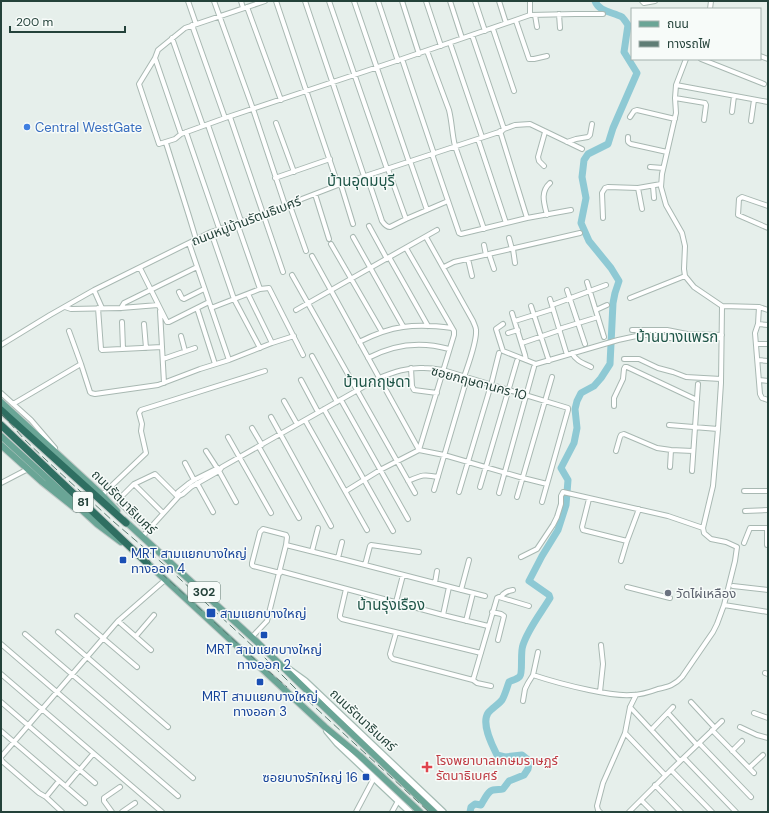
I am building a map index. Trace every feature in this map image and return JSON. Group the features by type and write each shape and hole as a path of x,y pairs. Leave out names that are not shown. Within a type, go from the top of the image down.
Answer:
{"highway":[{"name":"81","path":"1,410 126,523"},
{"name":"81","path":"1,425 147,563"}],"main road":[{"name":"ถนนรัตนาธิเบศร์","path":"1,402 102,494 126,523 280,663 434,812"},
{"path":"1,436 97,524"},
{"name":"302","path":"1,445 60,497 147,563 325,727 360,756 420,812"},
{"name":"ถนนรัตนาธิเบศร์","path":"280,663 305,681 443,812"},
{"name":"302","path":"325,727 337,743 410,812"}],"street":[{"path":"188,1 194,24 225,118"},
{"path":"214,1 253,109 284,205"},
{"path":"241,1 281,100"},
{"path":"264,1 184,28 158,50 155,58 139,84 159,144 166,143 175,139 181,134 225,118 419,54 506,23 535,15 603,14"},
{"path":"276,1 353,224"},
{"path":"305,1 365,176 384,224 390,227 448,201"},
{"path":"329,1 406,219"},
{"path":"354,1 376,68 427,210"},
{"path":"378,1 433,154 459,233 461,234 527,218 571,210"},
{"path":"402,1 419,54"},
{"path":"426,1 440,46"},
{"path":"450,1 462,38"},
{"path":"475,1 485,31"},
{"path":"498,1 506,23"},
{"path":"530,1 530,16"},
{"path":"642,1 644,3 655,1"},
{"path":"559,14 560,28"},
{"path":"535,15 537,27"},
{"path":"516,21 528,58 531,59 548,56"},
{"path":"493,28 514,91"},
{"path":"472,35 502,130 527,218"},
{"path":"172,38 203,126"},
{"path":"450,43 482,137"},
{"path":"427,51 449,110 455,146 484,229"},
{"path":"155,58 181,134"},
{"path":"686,60 676,85 676,113 663,168 661,184 666,204 682,233 685,246 685,276 694,287 722,306 759,307 768,310"},
{"path":"704,60 764,84"},
{"path":"676,85 768,102"},
{"path":"732,112 734,96"},
{"path":"675,98 706,103 704,120"},
{"path":"751,121 754,100"},
{"path":"630,117 635,110 675,119"},
{"path":"230,117 283,272"},
{"path":"276,123 294,172"},
{"name":"ถนนหมู่บ้านรัตนธิเบศร์","path":"1,345 94,290 219,228 263,214 289,203 365,176 478,139 515,125 525,124 534,126 582,149"},
{"path":"567,142 588,137 590,135 592,124"},
{"path":"208,125 260,289"},
{"path":"186,132 219,228"},
{"path":"544,166 539,161 538,157 545,132"},
{"path":"628,137 628,143 667,152"},
{"path":"478,139 506,223"},
{"path":"166,143 196,239"},
{"path":"275,178 330,159"},
{"path":"650,167 663,168"},
{"path":"547,215 544,203 544,189 550,183"},
{"path":"603,218 602,193 605,188 638,188 661,184"},
{"path":"653,186 654,198"},
{"path":"638,188 642,209"},
{"path":"315,194 330,242 382,332"},
{"path":"768,206 742,197 738,201 737,212 738,215 768,228"},
{"path":"289,203 306,251"},
{"path":"369,226 428,326"},
{"path":"296,310 437,230"},
{"path":"211,232 234,299 260,348"},
{"path":"444,267 454,262 580,233"},
{"path":"353,237 403,326"},
{"path":"426,237 444,267 476,329 475,342 434,490"},
{"path":"509,238 516,263"},
{"path":"189,243 229,360"},
{"path":"484,245 494,269"},
{"path":"406,248 454,331 419,450"},
{"path":"312,256 419,450"},
{"path":"468,259 472,276"},
{"path":"121,308 124,303 197,267"},
{"path":"140,268 166,321 168,322 209,302"},
{"path":"292,275 415,493"},
{"path":"630,298 685,276"},
{"path":"587,282 604,337"},
{"path":"515,321 534,316 571,298 606,285"},
{"path":"211,308 260,289 267,287 269,288 303,355"},
{"path":"179,292 184,299 204,288"},
{"path":"94,290 100,308 102,350 162,347"},
{"path":"567,290 571,298 585,344"},
{"path":"248,294 272,343"},
{"path":"550,299 570,354 577,360 591,366"},
{"path":"596,310 607,305"},
{"path":"531,306 549,360"},
{"path":"533,675 572,686 619,696 636,695 672,686 678,682 713,632 724,605 737,547 726,542 711,539 704,533 703,528 713,486 718,429 721,379 722,306"},
{"path":"65,307 71,309 159,307"},
{"path":"159,307 164,383"},
{"path":"759,307 758,324 755,333 760,394 762,398 768,400"},
{"path":"197,308 215,364"},
{"path":"512,313 526,360"},
{"path":"522,343 598,317"},
{"path":"122,322 123,349"},
{"path":"144,324 146,348"},
{"path":"503,324 496,329 502,348 505,352 536,364 640,335 658,335 669,338 695,339 722,336"},
{"path":"758,324 768,325"},
{"path":"359,342 382,332 403,326 452,328"},
{"path":"508,333 518,330"},
{"path":"632,330 661,330 687,334 722,336"},
{"path":"69,331 90,392 93,394 164,383 294,336"},
{"path":"181,336 185,351"},
{"path":"368,358 387,349 404,345 414,344 439,346 449,349"},
{"path":"756,344 768,344"},
{"path":"163,358 195,348"},
{"path":"460,492 499,353"},
{"path":"312,356 408,519"},
{"path":"624,359 639,359 658,368 686,378 721,379"},
{"path":"758,360 768,362"},
{"path":"480,487 516,361"},
{"path":"13,404 81,364"},
{"path":"614,406 614,398 622,381 625,367 697,400"},
{"path":"411,368 412,386 414,390 437,393"},
{"name":"ซอยกฤษดานคร 10","path":"142,537 178,496 178,492 379,378 411,368 443,370 465,378 568,408 546,484"},
{"path":"499,493 534,368"},
{"path":"102,494 146,453 139,413 141,410 265,371"},
{"path":"517,497 552,378"},
{"path":"301,380 318,412"},
{"path":"759,380 768,381"},
{"path":"692,471 698,384"},
{"path":"1,393 37,427 65,461"},
{"path":"284,401 297,424"},
{"path":"324,409 393,531"},
{"path":"271,417 331,526"},
{"path":"305,420 367,530"},
{"path":"669,425 718,429"},
{"path":"252,428 260,446 299,518"},
{"path":"616,451 620,437 624,434 657,448 693,451"},
{"path":"228,437 271,513"},
{"path":"346,491 380,470 419,450 444,455 546,484 542,502"},
{"path":"670,467 671,450"},
{"path":"206,451 218,469 236,502"},
{"path":"185,463 213,512"},
{"path":"1,483 28,469"},
{"path":"148,530 118,501 119,499 134,484 155,474 178,496"},
{"path":"408,481 422,475 438,477"},
{"path":"134,484 163,513"},
{"path":"744,491 768,491"},
{"path":"521,557 534,551 540,546 556,521 563,492 668,516 703,528"},
{"path":"589,499 582,527 583,530 627,541"},
{"path":"621,561 639,509"},
{"path":"745,510 768,510"},
{"path":"312,551 318,528"},
{"path":"744,544 750,528 767,528 767,544"},
{"path":"252,637 267,621 280,572 287,537 286,535 263,529 260,532 252,563 253,566 280,572 488,626"},
{"path":"338,558 342,542"},
{"path":"286,545 485,596"},
{"path":"365,565 371,545 419,552"},
{"path":"461,590 469,560"},
{"path":"435,583 437,571"},
{"path":"396,602 403,575"},
{"path":"62,812 1,759 1,757 118,621 165,580"},
{"path":"734,586 768,590"},
{"path":"442,615 449,587"},
{"path":"627,587 670,598"},
{"path":"346,589 340,615 342,618 481,653"},
{"path":"473,680 497,598 501,597 506,592 513,590"},
{"path":"466,620 473,593"},
{"path":"501,597 529,606"},
{"path":"724,605 768,612"},
{"path":"492,612 504,616 498,640"},
{"path":"136,636 154,615"},
{"path":"77,616 137,667"},
{"path":"118,621 152,650"},
{"path":"58,632 168,727"},
{"path":"396,632 390,654 393,659 491,686"},
{"path":"25,634 192,778"},
{"path":"1,644 178,796"},
{"path":"600,692 603,664 601,646"},
{"path":"523,701 525,689 533,675 538,652"},
{"path":"1,674 162,812"},
{"path":"600,812 597,806 603,783 625,733 630,707 636,695"},
{"path":"1,702 95,783"},
{"path":"691,702 732,751 754,773"},
{"path":"630,707 736,812"},
{"path":"652,729 673,707"},
{"path":"668,712 751,797"},
{"path":"754,713 768,718"},
{"path":"629,812 722,721"},
{"path":"740,727 757,735 768,738"},
{"path":"1,731 85,803"},
{"path":"625,733 665,776"},
{"path":"732,751 742,741"},
{"path":"66,786 93,754"},
{"path":"749,768 763,755"},
{"path":"671,770 712,812"},
{"path":"356,812 374,778"},
{"path":"46,797 60,782"},
{"path":"655,785 681,812"},
{"path":"112,812 104,801 104,798 120,787"},
{"path":"641,800 653,812"},
{"path":"392,812 398,801"},
{"path":"122,812 135,803"}],"waterway":[{"path":"470,812 471,807 475,804 481,805 489,792 503,789 509,781 524,775 528,769 529,764 527,759 522,755 505,757 497,755 492,746 486,728 486,718 488,713 502,700 509,682 520,676 522,648 525,639 550,598 549,595 529,581 558,530 566,505 568,480 561,468 574,443 577,428 575,409 577,401 581,393 594,386 610,364 613,303 619,281 611,268 589,241 581,223 586,198 582,177 584,160 588,154 608,144 613,128 637,73 624,52 628,25 622,17 603,10 595,1"}],"railway":[{"path":"1,413 24,439 45,459 114,522 168,568 258,651 305,698 429,812"},
{"path":"135,548 252,657 287,687"}],"place":[{"name":"Central WestGate","path":"27,127"},
{"name":"MRT สามแยกบางใหญ่ ทางออก 4","path":"123,560"},
{"name":"วัดไผ่เหลือง","path":"668,593"},
{"name":"สามแยกบางใหญ่","path":"211,613"},
{"name":"MRT สามแยกบางใหญ่ ทางออก 2","path":"264,635"},
{"name":"MRT สามแยกบางใหญ่ ทางออก 3","path":"260,682"},
{"name":"โรงพยาบาลเกษมราษฏร์ รัตนาธิเบศร์","path":"427,767"},
{"name":"ซอยบางรักใหญ่ 16","path":"366,777"}],"district":[{"name":"บ้านอุดมบุรี","path":"361,181"},
{"name":"บ้านบางแพรก","path":"677,337"},
{"name":"บ้านกฤษดา","path":"377,382"},
{"name":"บ้านรุ่งเรือง","path":"391,605"}]}
